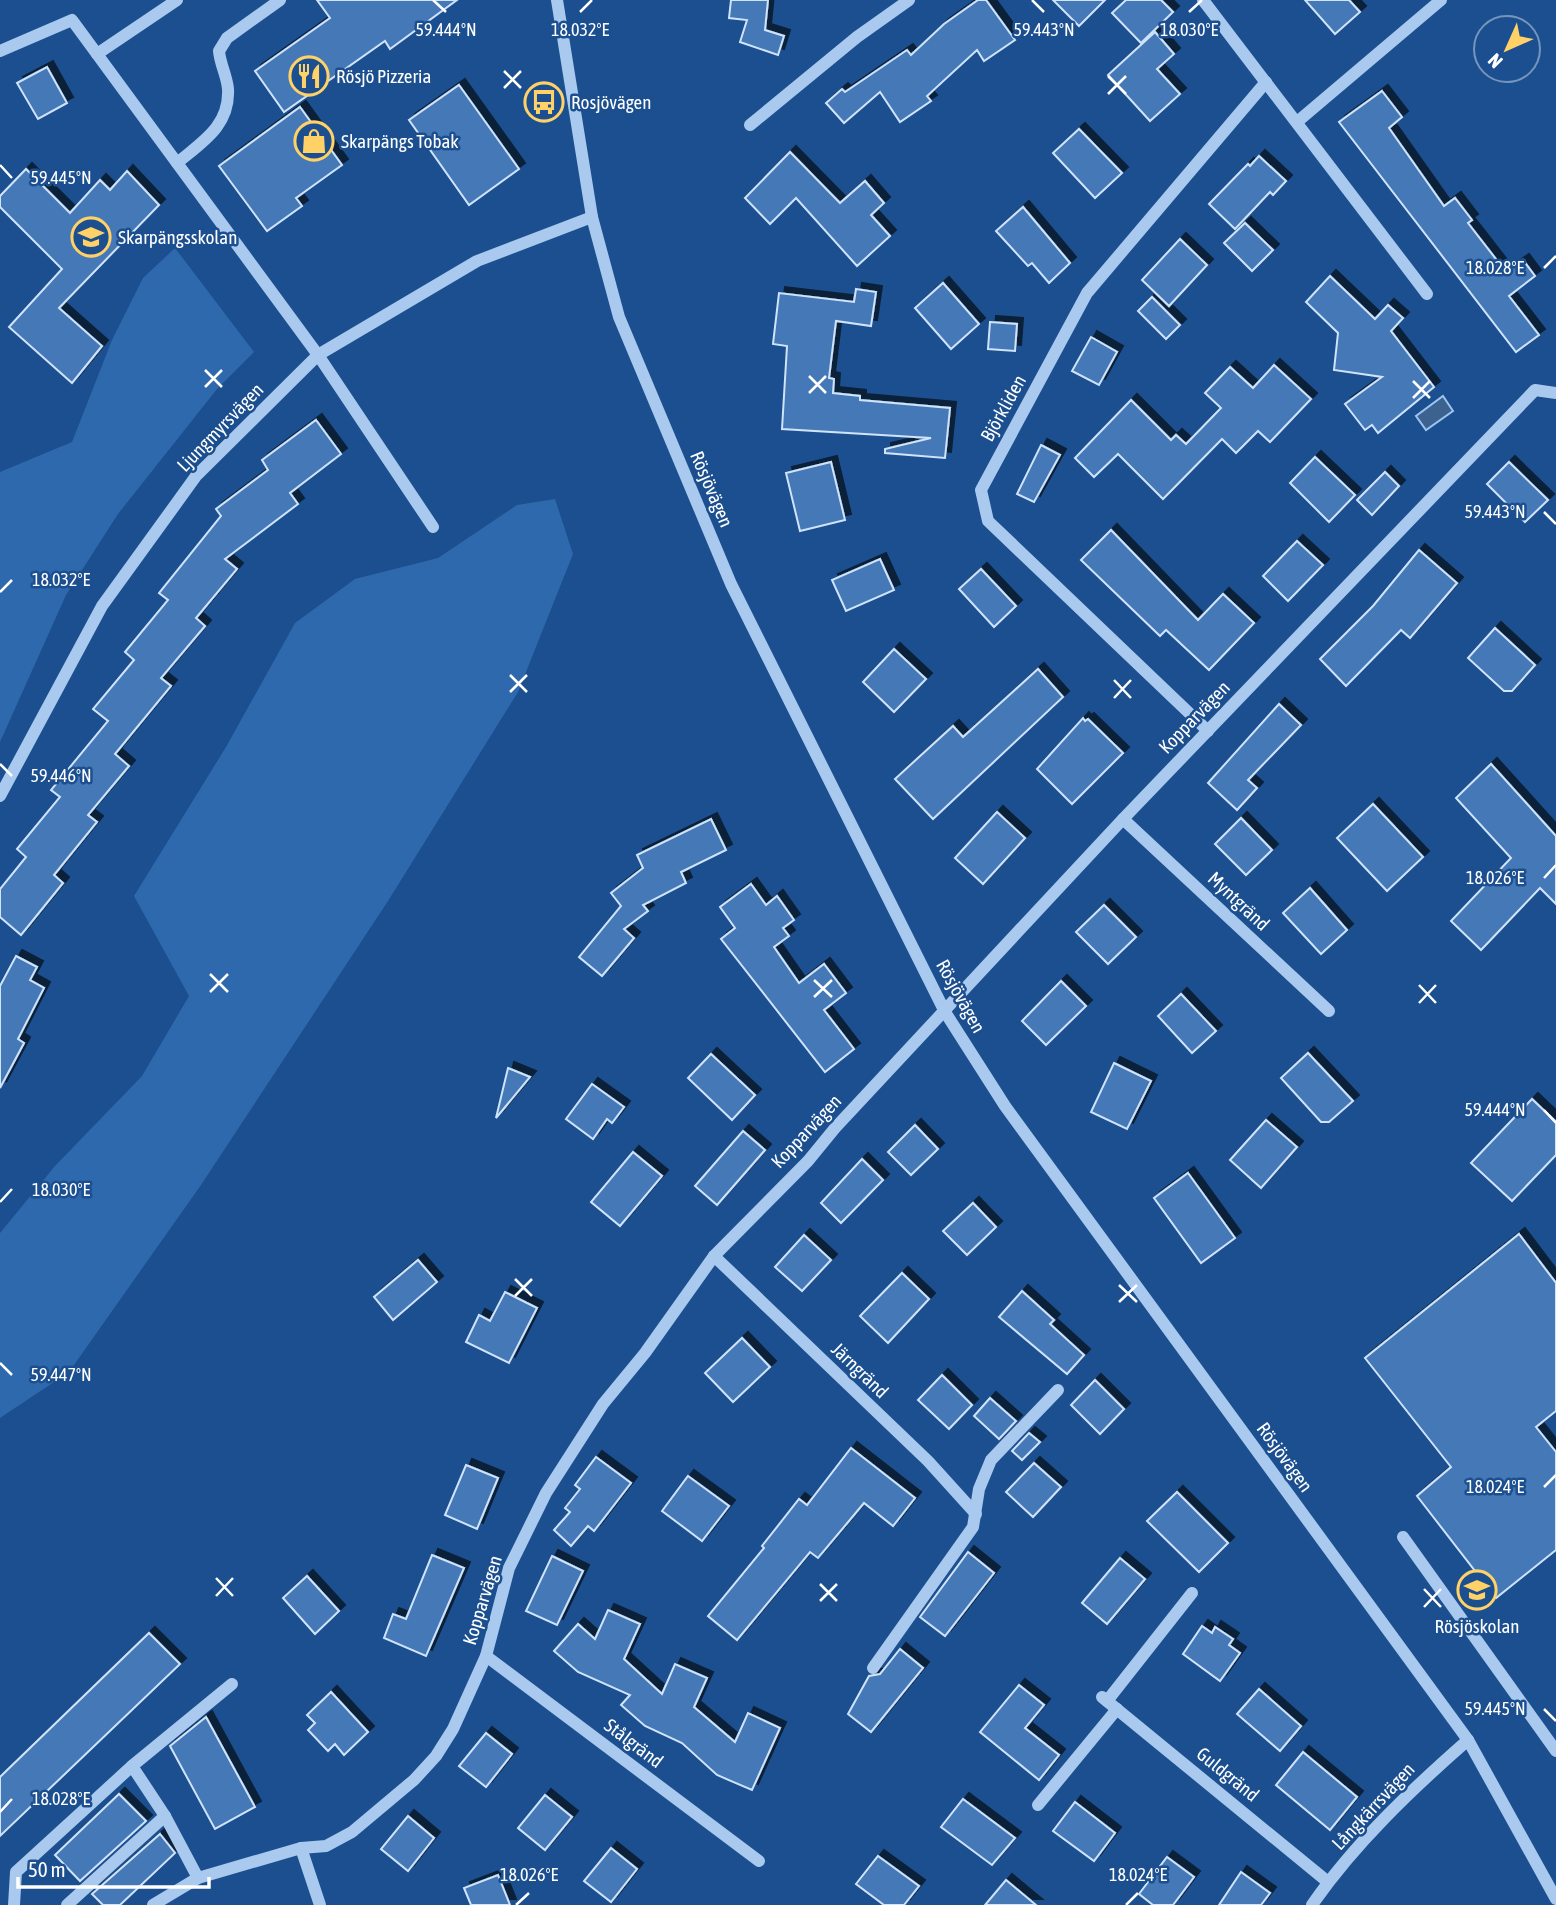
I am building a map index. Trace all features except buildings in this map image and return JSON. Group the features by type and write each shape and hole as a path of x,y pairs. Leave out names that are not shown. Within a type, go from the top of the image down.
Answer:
{"street":[{"path":"97,54 177,0"},
{"path":"177,163 219,128 228,88 219,51 227,38 281,0"},
{"name":"Rösjövägen","path":"556,0 592,217 618,317 731,584 945,1012 1013,1117 1468,1740 1556,1899"},
{"path":"750,125 857,37 909,0"},
{"path":"1203,0 1427,294"},
{"path":"1297,122 1441,0"},
{"path":"0,51 72,20 318,355 433,527"},
{"name":"Björkliden","path":"1208,731 988,521 981,490 1087,293 1266,82"},
{"name":"Ljungmyrsvägen","path":"0,796 102,606 196,476 318,355 477,261 592,217"},
{"name":"Kopparvägen","path":"153,1905 198,1878 301,1848 326,1846 352,1832 414,1780 436,1756 453,1728 486,1656 509,1568 546,1493 603,1404 645,1353 714,1256 808,1161 835,1128 1123,819 1535,390 1556,393"},
{"name":"Myntgränd","path":"1123,819 1329,1012"},
{"name":"Järngränd","path":"714,1256 928,1461 976,1514"},
{"path":"873,1668 973,1527 979,1489 991,1460 1058,1390"},
{"path":"1402,1537 1556,1751"},
{"path":"1038,1805 1109,1702 1192,1593"},
{"name":"Stålgränd","path":"486,1656 759,1861"},
{"path":"14,1905 16,1872 132,1766 232,1684"},
{"name":"Guldgränd","path":"1109,1702 1328,1882"},
{"name":"Långkärrsvägen","path":"1312,1905 1328,1882 1431,1773 1468,1740"},
{"path":"132,1766 165,1816 198,1878"},
{"path":"66,1905 165,1816"},
{"path":"301,1848 320,1905"}],"shaded area":[{"path":"175,248 254,352 217,389 118,514 66,595 0,742 0,472 72,442 112,340 143,278"},
{"path":"1443,396 1453,411 1426,430 1416,416"},
{"path":"555,499 573,554 518,692 388,901 201,1185 69,1372 0,1418 0,1233 55,1166 142,1076 189,996 134,896 226,747 295,623 355,579 438,558 517,505"}],"place":[{"name":"Rösjö Pizzeria","path":"309,76"},
{"name":"Rosjövägen","path":"544,102"},
{"name":"Skarpängs Tobak","path":"314,141"},
{"name":"Skarpängsskolan","path":"91,237"},
{"name":"Rösjöskolan","path":"1477,1590"}]}
